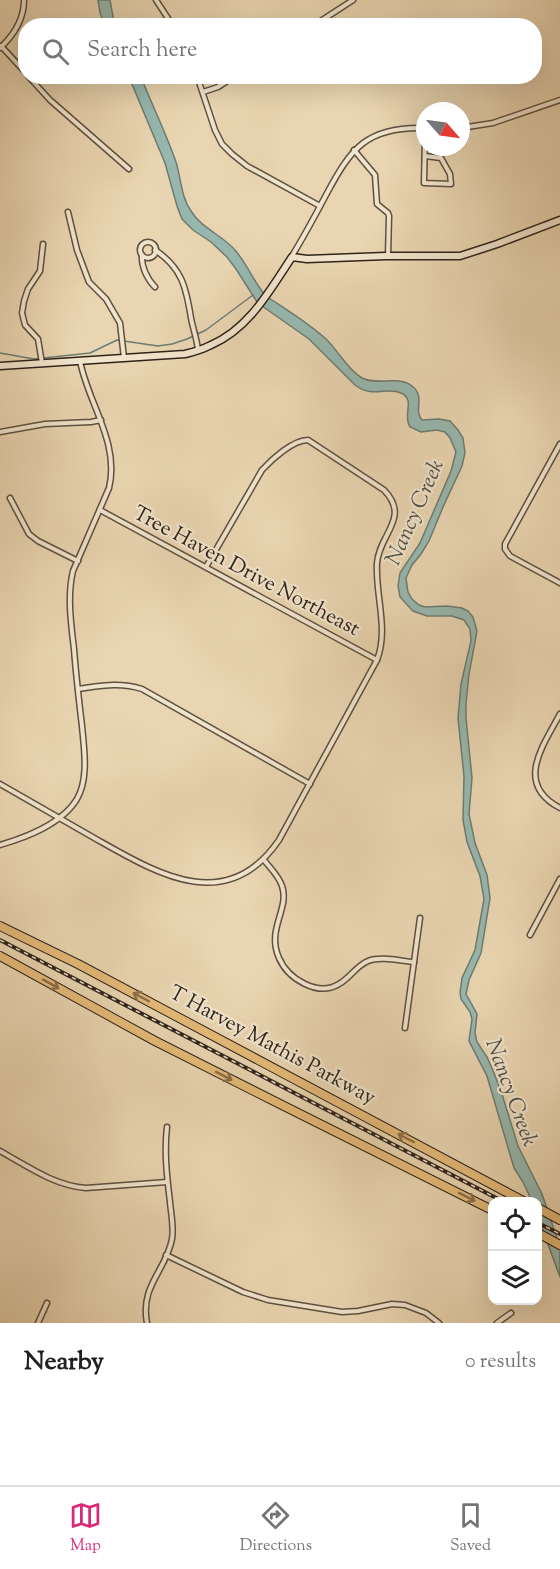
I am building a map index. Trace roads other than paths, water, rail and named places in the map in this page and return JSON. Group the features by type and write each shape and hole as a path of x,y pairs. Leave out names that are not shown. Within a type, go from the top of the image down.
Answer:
{"highway":[{"name":"T Harvey Mathis Parkway","path":"0,926 89,970 516,1197"},
{"path":"0,956 155,1041 488,1208"},
{"path":"542,1211 560,1220"},
{"path":"542,1236 560,1245"}],"street":[{"path":"21,18 24,0"},
{"path":"156,0 168,18"},
{"path":"325,18 353,0"},
{"path":"18,24 1,47 18,65"},
{"path":"35,84 50,100 129,169"},
{"path":"200,84 214,130 222,144 247,166 320,206"},
{"path":"203,92 223,84"},
{"path":"470,127 501,121 560,100"},
{"path":"0,366 80,361 124,355 173,356 198,347 212,345 225,338 249,318 281,274 341,168 354,150 369,139 390,130 416,128"},
{"path":"354,150 375,175 377,204 389,216 388,256"},
{"path":"425,156 441,158 450,174 451,184 424,183 425,156"},
{"path":"68,212 77,250 89,282 106,299 120,323 124,355"},
{"path":"292,257 307,259 460,256 560,220"},
{"path":"155,286 150,282 142,261 140,248 145,243 152,243 155,250 175,266 190,304 198,347"},
{"path":"42,362 38,339 25,326 22,313 28,289 40,271 43,244"},
{"path":"142,255 152,256 155,250"},
{"path":"0,845 21,838 60,818 77,800 84,780 83,741 71,624 70,587 73,571 109,488 112,473 108,442 80,361"},
{"path":"0,432 45,424 101,420"},
{"path":"0,784 155,871 191,882 214,882 229,879 242,874 264,860 279,840 381,651 377,562 394,522 396,513 394,504 384,490 308,440 302,440 270,460 262,470 206,567"},
{"path":"560,444 505,544 505,549 510,556 560,583"},
{"path":"10,498 29,534 78,561"},
{"name":"Tree Haven Drive Northeast","path":"100,510 377,660"},
{"path":"78,689 117,684 142,689 310,784"},
{"path":"560,714 538,754 535,767 541,792 560,808"},
{"path":"264,860 280,881 284,891 283,904 275,931 275,948 286,969 300,981 316,988 328,988 341,983 356,969 371,960 414,962"},
{"path":"530,934 560,879"},
{"path":"405,1028 420,918"},
{"path":"147,1323 145,1312 147,1295 172,1240 165,1151 167,1127"},
{"path":"0,1151 59,1183 78,1188 168,1182"},
{"path":"166,1255 243,1292 268,1300 342,1312 392,1304 405,1305 426,1313 439,1323"},
{"path":"38,1323 47,1303"},
{"path":"497,1323 511,1313"}],"water":[{"path":"98,0 110,0 113,18 102,18"},
{"path":"132,84 144,84 172,151 183,194 191,211 200,222 235,250 266,296 320,334 362,378 374,381 400,381 412,386 418,395 422,420 450,421 463,438 465,453 462,466 429,541 406,578 408,592 419,605 462,608 473,617 477,631 466,703 472,778 469,814 475,843 487,875 490,898 481,953 469,980 466,994 477,1014 475,1033 477,1042 494,1073 518,1146 542,1194 560,1247 560,1277 542,1228 542,1197 530,1197 514,1168 487,1076 469,1041 472,1019 460,993 462,978 475,950 484,899 480,876 467,842 463,820 464,776 458,718 461,684 471,641 470,629 464,620 452,616 427,616 413,611 400,597 398,586 400,573 420,543 451,471 456,452 445,432 437,430 421,432 410,427 407,417 408,399 405,396 396,391 368,391 355,385 309,339 257,302 227,257 182,219 165,163"}],"waterway":[{"path":"0,353 34,359 90,353 117,340 158,346 172,344 206,330 253,295"}],"railway":[{"path":"0,940 494,1197"},
{"path":"542,1225 560,1234"}],"water label":[{"name":"Nancy Creek","path":"416,513"},
{"name":"Nancy Creek","path":"510,1093"}]}
